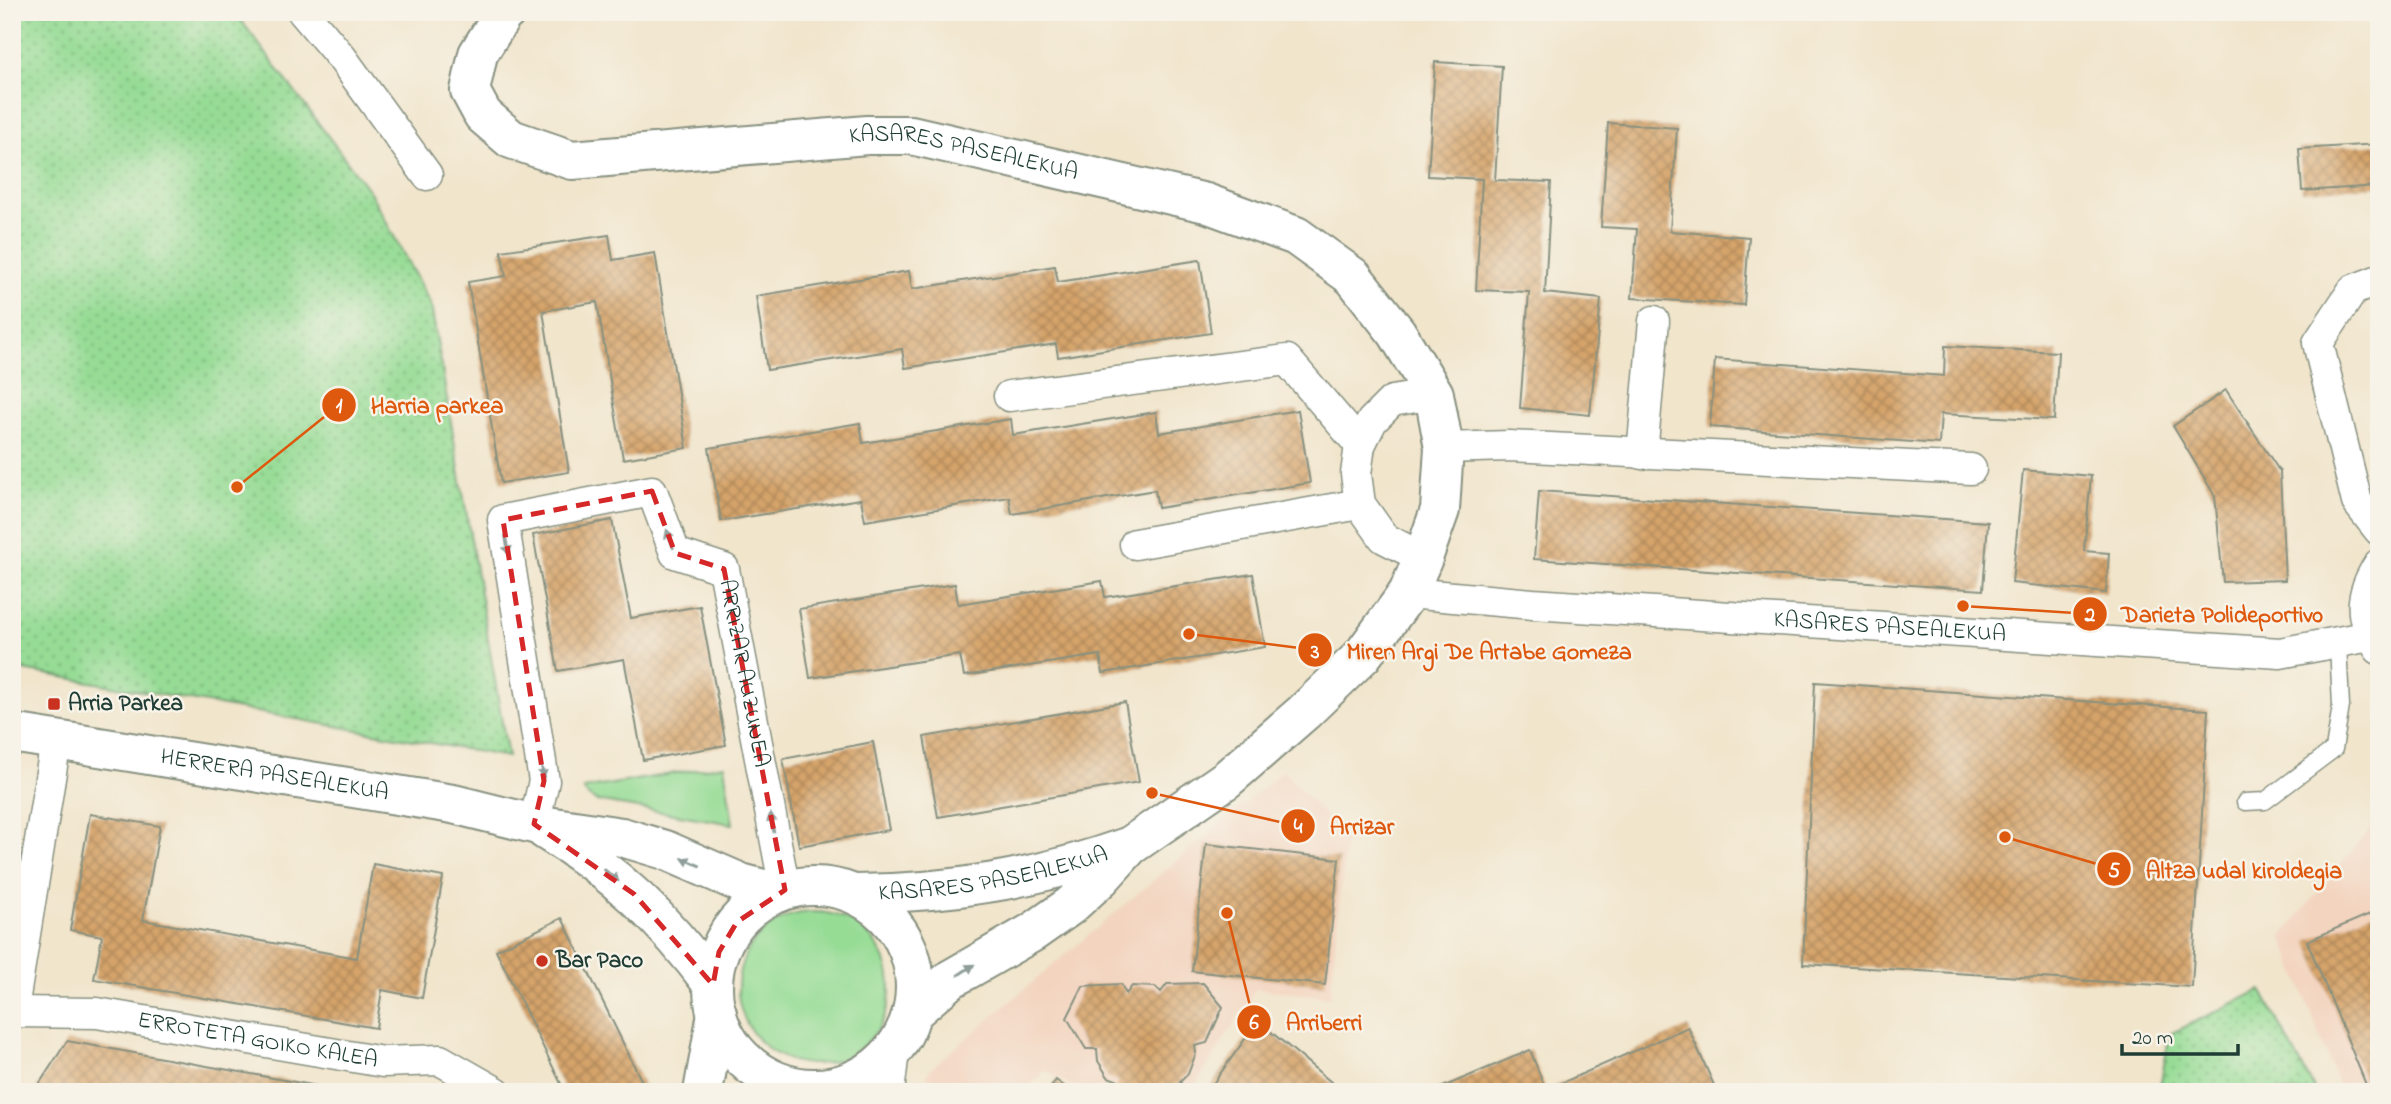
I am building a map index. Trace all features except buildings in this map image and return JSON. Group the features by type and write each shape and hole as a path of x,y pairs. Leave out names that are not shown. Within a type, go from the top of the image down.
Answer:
{"street":[{"path":"303,12 342,58 427,175"},
{"name":"KASARES PASEALEKUA","path":"506,12 478,54 470,91 483,115 511,139 572,160 867,135 911,135 1206,203 1296,236 1353,277 1397,333 1434,394 1444,448 1440,510 1408,593 1362,656 1304,712 1227,779 1130,846 1101,878 1070,906 1034,932 962,972 913,1012"},
{"path":"2379,280 2353,290 2318,342 2357,502 2379,530"},
{"path":"1642,454 1654,321"},
{"path":"1009,396 1287,360 1360,445"},
{"path":"1423,558 1384,538 1360,504 1356,474 1360,445 1372,421 1392,401 1434,394"},
{"path":"1444,448 1509,446 1971,469"},
{"name":"ARRIZAR AUZUNEA","path":"534,824 544,780 503,520 652,491 675,553 724,569 782,892"},
{"path":"1135,544 1360,504"},
{"path":"2374,643 2364,618 2364,598 2369,580 2379,564"},
{"name":"KASARES PASEALEKUA","path":"1408,593 1534,604 2280,653 2338,643 2374,643"},
{"name":"HERRERA PASEALEKUA","path":"12,733 453,804 534,824 622,837 665,850 741,883 782,892"},
{"path":"13,1013 56,741"},
{"name":"HERRERA PASEALEKUA","path":"534,824 603,868 634,894 672,932 715,999"},
{"name":"KASARES PASEALEKUA","path":"855,894 947,890 992,884 1073,865 1130,846"},
{"path":"703,1092 719,952 737,922 763,900 808,886 855,894 876,906 902,936 915,972 913,1012 894,1051 878,1067 831,1090 782,1088 741,1058 726,1037 715,999"},
{"name":"ERROTETA GOIKO KALEA","path":"13,1013 97,1013 383,1062 440,1060 496,1092"},
{"path":"889,1092 894,1051"}],"lane":[{"path":"2245,803 2264,800 2334,749 2341,706 2338,643"}],"highlighted area":[{"path":"652,491 675,553 724,569 785,890 737,922 719,952 713,985 634,894 534,824 544,781 503,520"}],"shaded area":[{"path":"1283,771 1346,837 1330,997 1256,989 1191,1092 1082,1092 1045,1070 1024,1092 921,1092 930,1069"},
{"path":"2379,818 2379,1092 2341,1092 2282,936"}],"green space":[{"path":"12,12 231,12 240,19 370,192 431,305 508,757 12,668"},
{"path":"724,765 733,824 596,801 583,789"},
{"path":"814,912 843,918 868,934 884,959 890,988 884,1017 868,1042 843,1058 814,1064 785,1058 760,1042 744,1017 738,988 744,959 760,934 785,918"},
{"path":"2261,990 2316,1092 2159,1092 2170,1034"}],"place":[{"name":"Harria parkea","path":"237,487"},
{"name":"Darieta Polideportiv0","path":"1963,606"},
{"name":"Miren Argi De Artabe Gomeza","path":"1189,634"},
{"name":"Arria Parkea","path":"54,704"},
{"name":"Arrizar","path":"1152,793"},
{"name":"Altza udal kiroldegia","path":"2005,837"},
{"name":"Arriberri","path":"1227,913"},
{"name":"Bar Paco","path":"542,961"}]}
